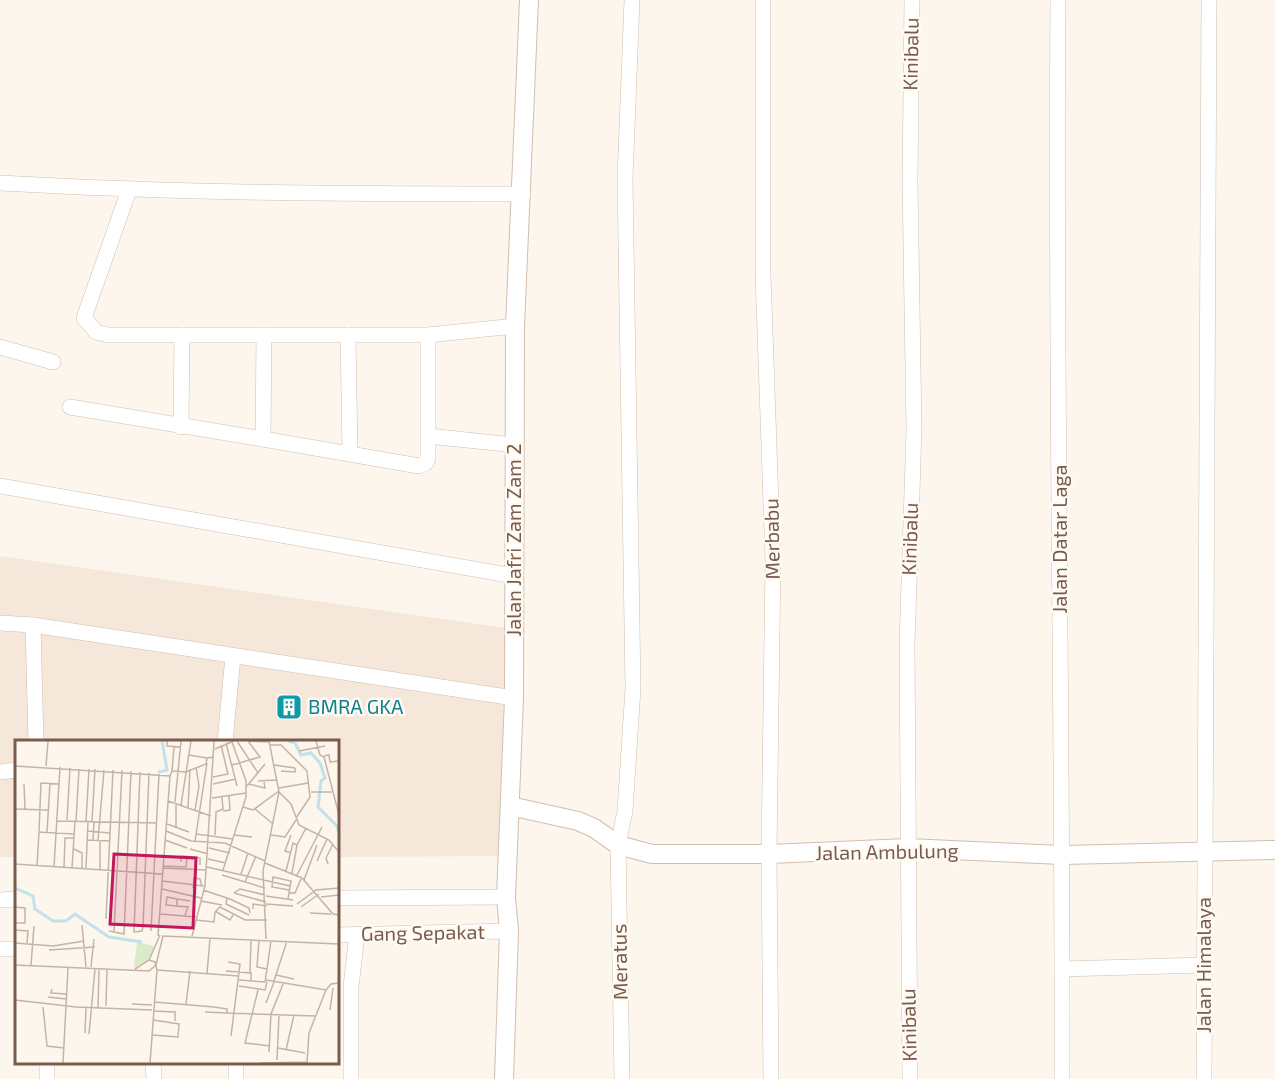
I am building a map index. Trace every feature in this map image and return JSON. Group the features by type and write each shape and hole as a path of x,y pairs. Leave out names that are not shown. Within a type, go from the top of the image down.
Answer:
{"street":[{"name":"Jalan Jafri Zam Zam 2","path":"504,1079 509,931 506,897 514,698 515,327 523,194 529,0"},
{"name":"Meratus","path":"622,1079 618,845 625,811 633,688 625,179 632,0"},
{"name":"Merbabu","path":"763,0 763,274 773,560 769,854 771,1079"},
{"name":"Kinibalu","path":"909,1079 907,848 909,526 914,430 910,181 912,0"},
{"name":"Jalan Datar Laga","path":"1058,0 1057,269 1063,855 1062,1079"},
{"name":"Jalan Himalaya","path":"1204,1079 1209,0"},
{"path":"0,183 129,190 523,194"},
{"path":"129,190 84,318 96,332 182,335 428,335 515,327"},
{"path":"181,427 182,335"},
{"path":"263,439 264,335"},
{"path":"348,335 350,453"},
{"path":"70,407 422,465 428,459 428,335"},
{"path":"0,347 53,362"},
{"path":"428,435 515,445"},
{"path":"0,486 514,576"},
{"path":"0,622 33,625 514,698"},
{"path":"33,625 36,740"},
{"path":"225,740 233,656"},
{"path":"0,772 15,770"},
{"name":"Jalan Ambulung","path":"510,807 578,821 594,828 618,845 652,854 769,854 907,848 1063,855 1275,850"},
{"path":"339,898 506,897"},
{"name":"Gang Sepakat","path":"339,935 509,931"},
{"path":"351,1079 351,987 357,934"},
{"path":"1062,969 1204,965"},
{"path":"153,1064 154,1079"}],"shaded area":[{"path":"0,556 506,628 499,856 339,857 339,740 15,740 15,857 0,857"}],"place":[{"name":"BMRA GKA","path":"289,707"}]}
